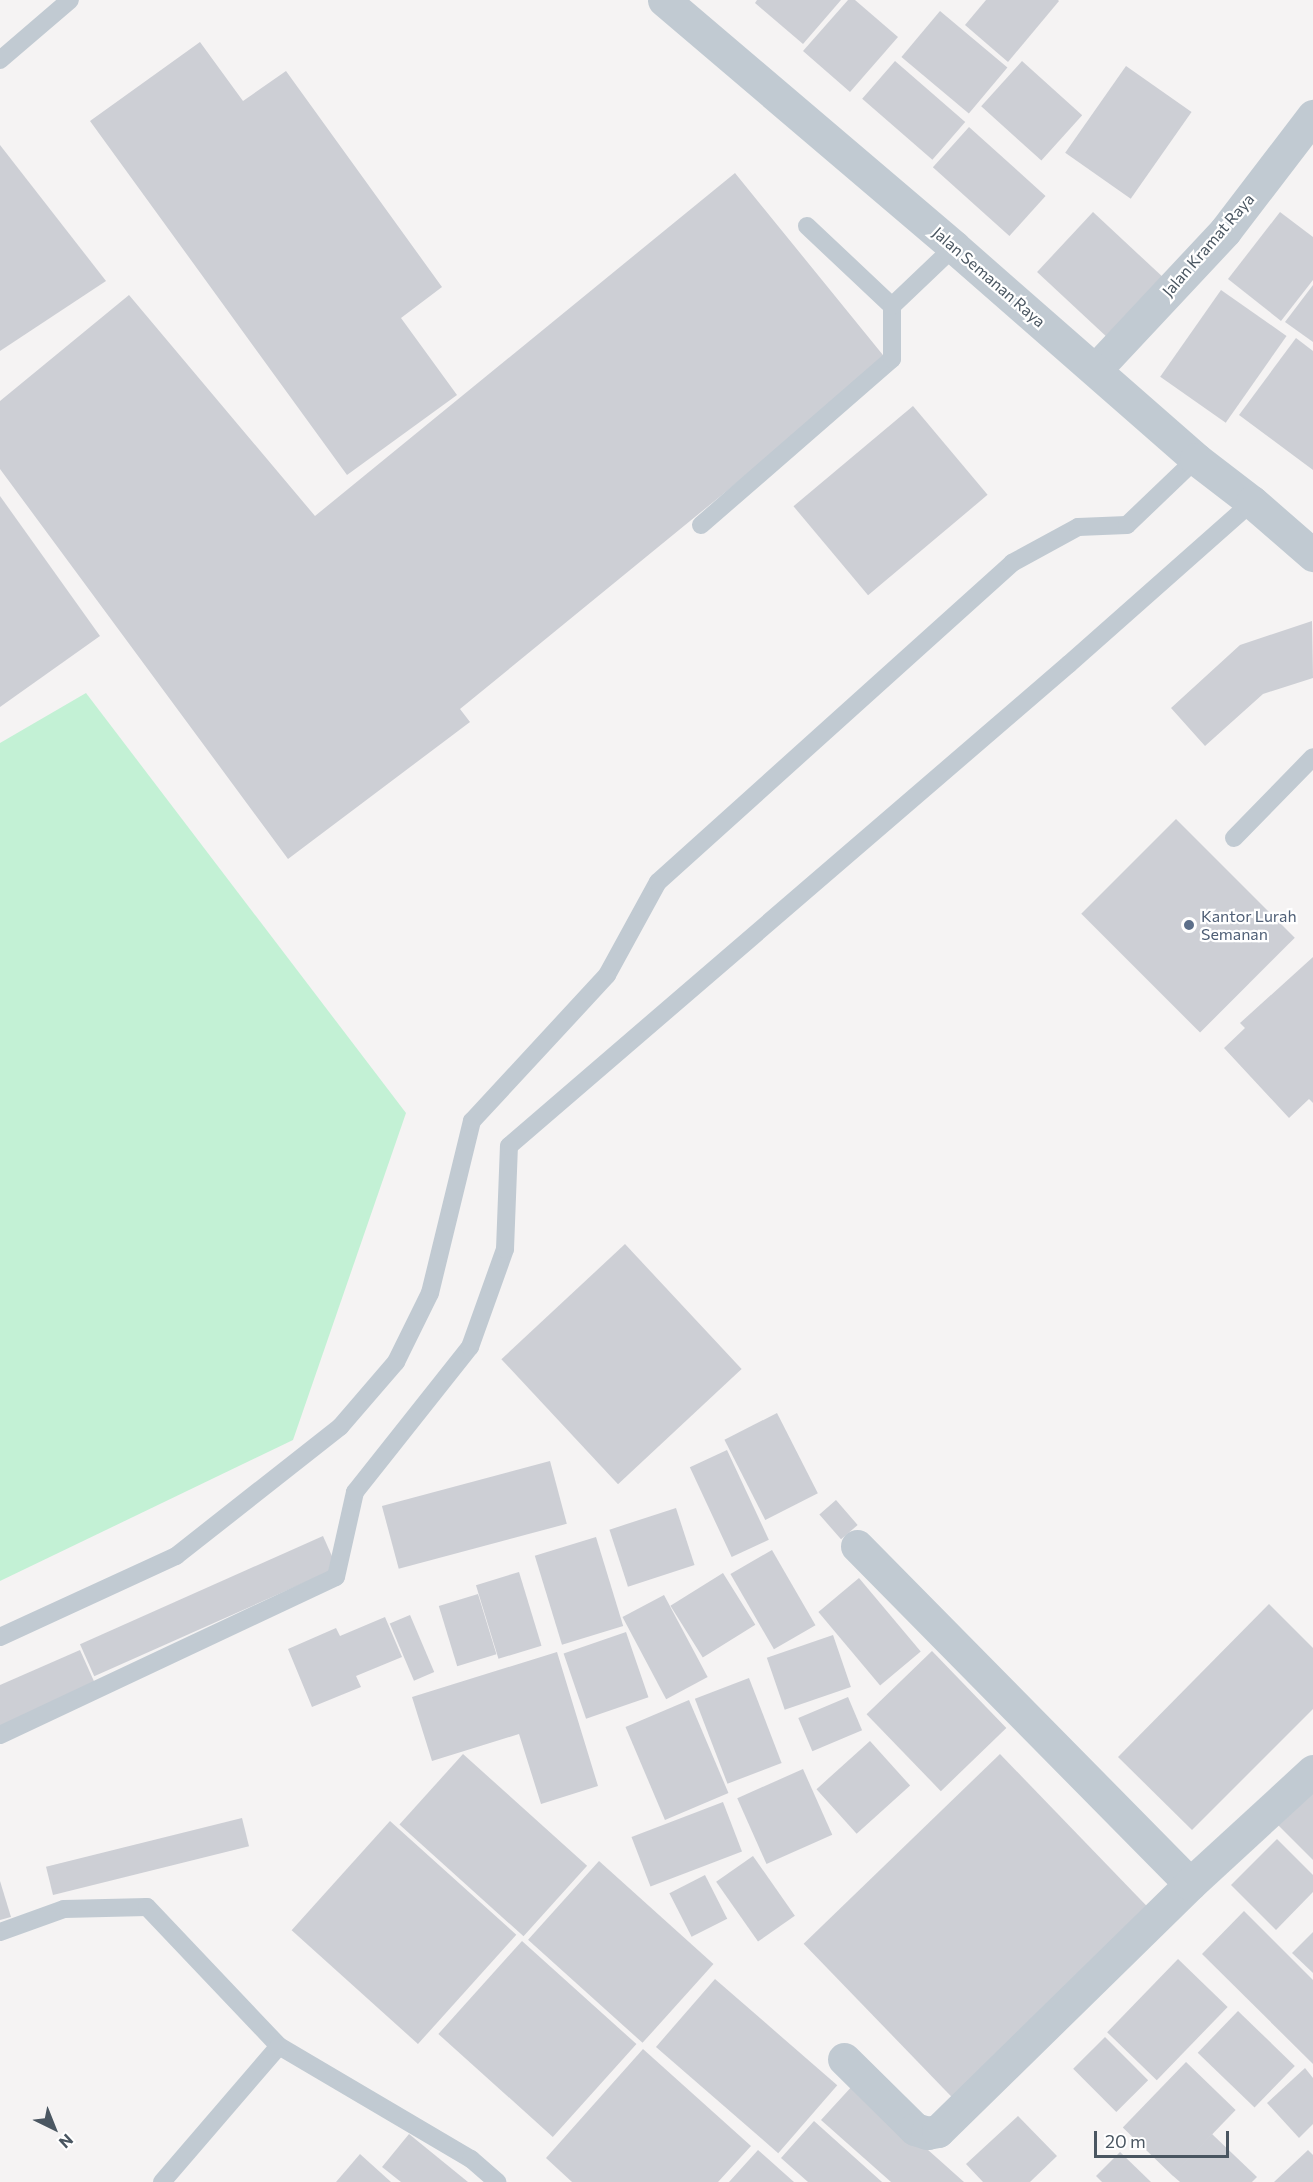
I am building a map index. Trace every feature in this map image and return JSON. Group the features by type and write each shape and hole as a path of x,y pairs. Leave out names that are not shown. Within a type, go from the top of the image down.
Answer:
{"street":[{"name":"Jalan Semanan Raya","path":"663,0 1096,369 1196,459 1252,502 1313,555"},
{"name":"Jalan Kramat Raya","path":"1096,369 1225,231 1313,116"},
{"path":"856,1546 1190,1884"},
{"path":"844,2059 915,2129 927,2133 938,2132 1190,1884 1313,1772"}],"lane":[{"path":"0,60 70,0"},
{"path":"807,226 892,306"},
{"path":"701,525 892,359 892,306 954,247"},
{"path":"0,1637 176,1556 340,1427 396,1362 430,1293 472,1121 607,975 658,882 1012,563 1078,527 1127,525 1196,459"},
{"path":"0,1735 336,1577 355,1492 470,1347 505,1248 509,1146 1051,680 1252,502"},
{"path":"1234,838 1313,757"},
{"path":"0,1932 64,1909 147,1907 279,2046 471,2159 497,2182"},
{"path":"162,2182 279,2046"}],"green space":[{"path":"86,693 406,1113 293,1440 0,1581 0,743"}],"building":[{"path":"757,0 841,0 803,44 755,3"},
{"path":"848,0 855,0 898,37 850,92 803,51"},
{"path":"986,0 1059,1 1008,62 965,25"},
{"path":"940,11 1007,68 969,114 901,57"},
{"path":"200,42 243,101 286,71 442,287 401,318 457,395 347,475 90,121"},
{"path":"895,61 965,122 932,160 862,99"},
{"path":"1022,61 1082,115 1041,161 981,106"},
{"path":"1126,66 1192,112 1131,199 1065,153"},
{"path":"969,127 1046,196 1009,236 933,167"},
{"path":"0,145 106,281 0,351"},
{"path":"735,173 887,360 460,709 470,722 288,859 0,469 0,401 129,295 315,516"},
{"path":"1093,212 1170,284 1114,344 1037,272"},
{"path":"1280,212 1313,237 1313,280 1281,321 1228,279"},
{"path":"1313,285 1313,342 1285,322"},
{"path":"1221,290 1287,336 1226,423 1160,377"},
{"path":"1296,338 1313,351 1313,470 1239,415"},
{"path":"913,406 988,495 868,595 793,506"},
{"path":"0,496 100,636 0,707"},
{"path":"1312,621 1313,678 1263,694 1205,746 1171,708 1240,645"},
{"name":"Kantor Lurah Semanan","path":"1176,819 1295,938 1200,1033 1081,914"},
{"path":"1313,957 1313,1103 1309,1099 1289,1118 1224,1048 1245,1028 1240,1023"},
{"path":"625,1244 742,1369 618,1484 501,1359"},
{"path":"777,1413 818,1493 765,1520 724,1440"},
{"path":"727,1450 769,1540 732,1557 690,1467"},
{"path":"550,1461 567,1524 399,1569 382,1506"},
{"path":"836,1500 858,1525 841,1539 819,1514"},
{"path":"676,1508 695,1565 628,1587 609,1530"},
{"path":"323,1536 337,1568 94,1676 80,1644"},
{"path":"596,1537 623,1626 562,1645 535,1556"},
{"path":"772,1550 816,1625 774,1649 730,1574"},
{"path":"519,1572 542,1646 498,1659 476,1585"},
{"path":"723,1573 755,1625 703,1658 670,1606"},
{"path":"859,1578 921,1652 880,1686 818,1612"},
{"path":"478,1594 496,1654 457,1666 439,1606"},
{"path":"664,1595 708,1677 666,1699 623,1617"},
{"path":"1269,1604 1313,1648 1313,1709 1192,1830 1118,1757"},
{"path":"410,1615 434,1672 414,1681 390,1624"},
{"path":"385,1617 402,1657 356,1676 361,1687 312,1707 288,1649 336,1628 340,1636"},
{"path":"626,1632 648,1697 586,1719 564,1653"},
{"path":"833,1635 851,1687 785,1710 767,1658"},
{"path":"80,1650 97,1688 0,1730 0,1685"},
{"path":"932,1651 1006,1728 941,1791 867,1714"},
{"path":"557,1652 598,1786 541,1804 519,1734 432,1761 412,1697"},
{"path":"749,1678 782,1763 727,1784 695,1699"},
{"path":"848,1697 862,1730 812,1751 798,1718"},
{"path":"689,1700 728,1793 665,1820 625,1727"},
{"path":"870,1741 910,1786 857,1834 816,1789"},
{"path":"463,1754 587,1866 524,1936 399,1825"},
{"path":"1000,1754 1149,1909 953,2098 804,1944"},
{"path":"803,1769 832,1835 767,1864 737,1798"},
{"path":"1313,1776 1313,1860 1271,1818"},
{"path":"723,1802 742,1851 651,1887 632,1837"},
{"path":"242,1818 249,1846 53,1895 46,1867"},
{"path":"390,1821 516,1935 418,2044 292,1930"},
{"path":"1277,1839 1313,1875 1313,1892 1276,1930 1231,1885"},
{"path":"753,1856 795,1916 758,1942 716,1882"},
{"path":"599,1861 713,1964 643,2043 528,1940"},
{"path":"705,1875 727,1919 692,1937 669,1893"},
{"path":"0,1881 11,1917 0,1920"},
{"path":"1244,1911 1313,1980 1313,2064 1202,1954"},
{"path":"1313,1932 1313,1973 1292,1953"},
{"path":"522,1941 636,2044 553,2137 438,2034"},
{"path":"1178,1959 1228,2007 1157,2080 1107,2032"},
{"path":"715,1979 837,2085 778,2153 656,2047"},
{"path":"1238,2011 1295,2066 1255,2108 1198,2053"},
{"path":"1105,2037 1148,2080 1116,2112 1073,2069"},
{"path":"643,2049 751,2146 718,2182 572,2182 546,2158"},
{"path":"1186,2062 1236,2110 1172,2175 1123,2127"},
{"path":"1305,2068 1313,2078 1313,2124 1299,2138 1267,2103"},
{"path":"854,2084 964,2182 891,2182 821,2120"},
{"path":"1018,2116 1057,2156 1030,2182 983,2182 966,2164"},
{"path":"814,2121 882,2182 808,2182 781,2158"},
{"path":"409,2134 468,2182 401,2182 382,2167"},
{"path":"1212,2134 1257,2177 1252,2182 1180,2182 1172,2175"},
{"path":"758,2150 794,2182 729,2182"},
{"path":"1308,2150 1313,2155 1313,2182 1274,2182"},
{"path":"1120,2152 1151,2182 1102,2182 1096,2176"},
{"path":"360,2154 391,2182 336,2182"}],"place":[{"name":"Kantor Lurah Semanan","path":"1189,925"}]}
